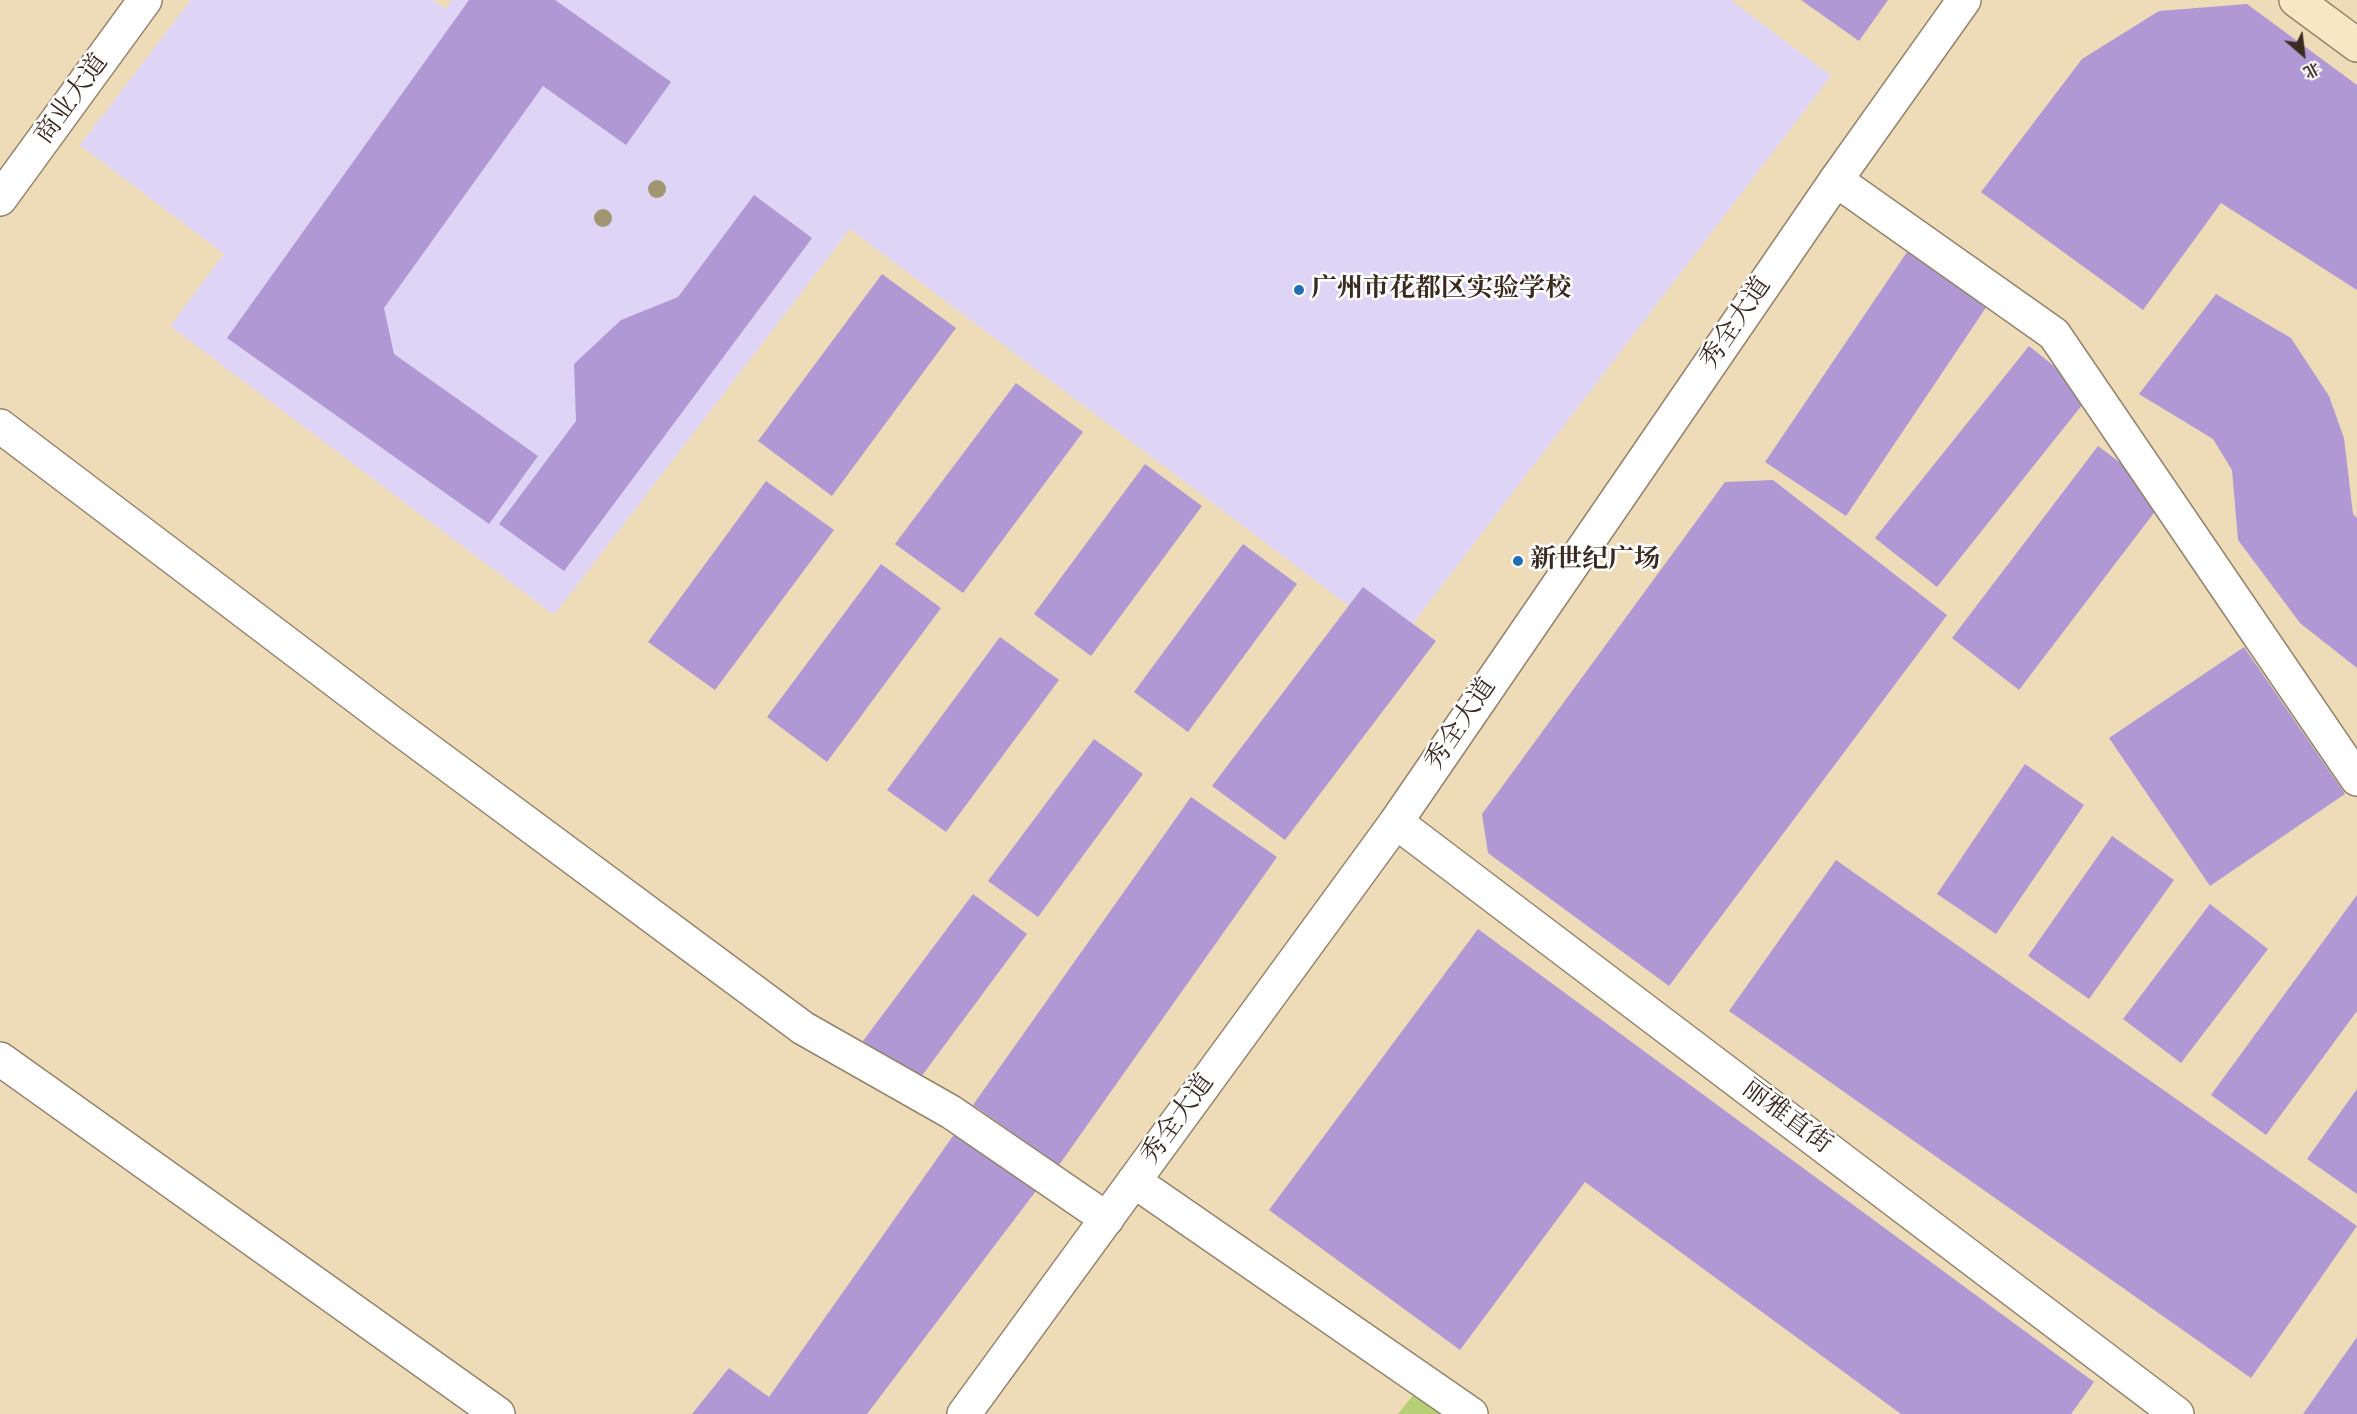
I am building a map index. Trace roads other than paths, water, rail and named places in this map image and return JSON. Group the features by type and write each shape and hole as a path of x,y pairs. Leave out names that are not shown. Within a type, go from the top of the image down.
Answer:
{"main road":[{"path":"2296,0 2357,45"}],"street":[{"name":"商业大道","path":"0,199 145,0"},
{"name":"秀全大道","path":"964,1414 1396,822 1836,180 1955,13 1989,0"},
{"path":"1836,180 2054,334 2357,779"},
{"path":"0,426 398,728 803,1028 951,1112 1107,1219"},
{"name":"丽雅直街","path":"1396,822 2176,1414"},
{"path":"0,1059 498,1414"},
{"path":"1134,1181 1471,1414"}],"place":[{"name":"广州市花都区实验学校","path":"1299,290"},
{"name":"新世纪广场","path":"1518,561"}]}
